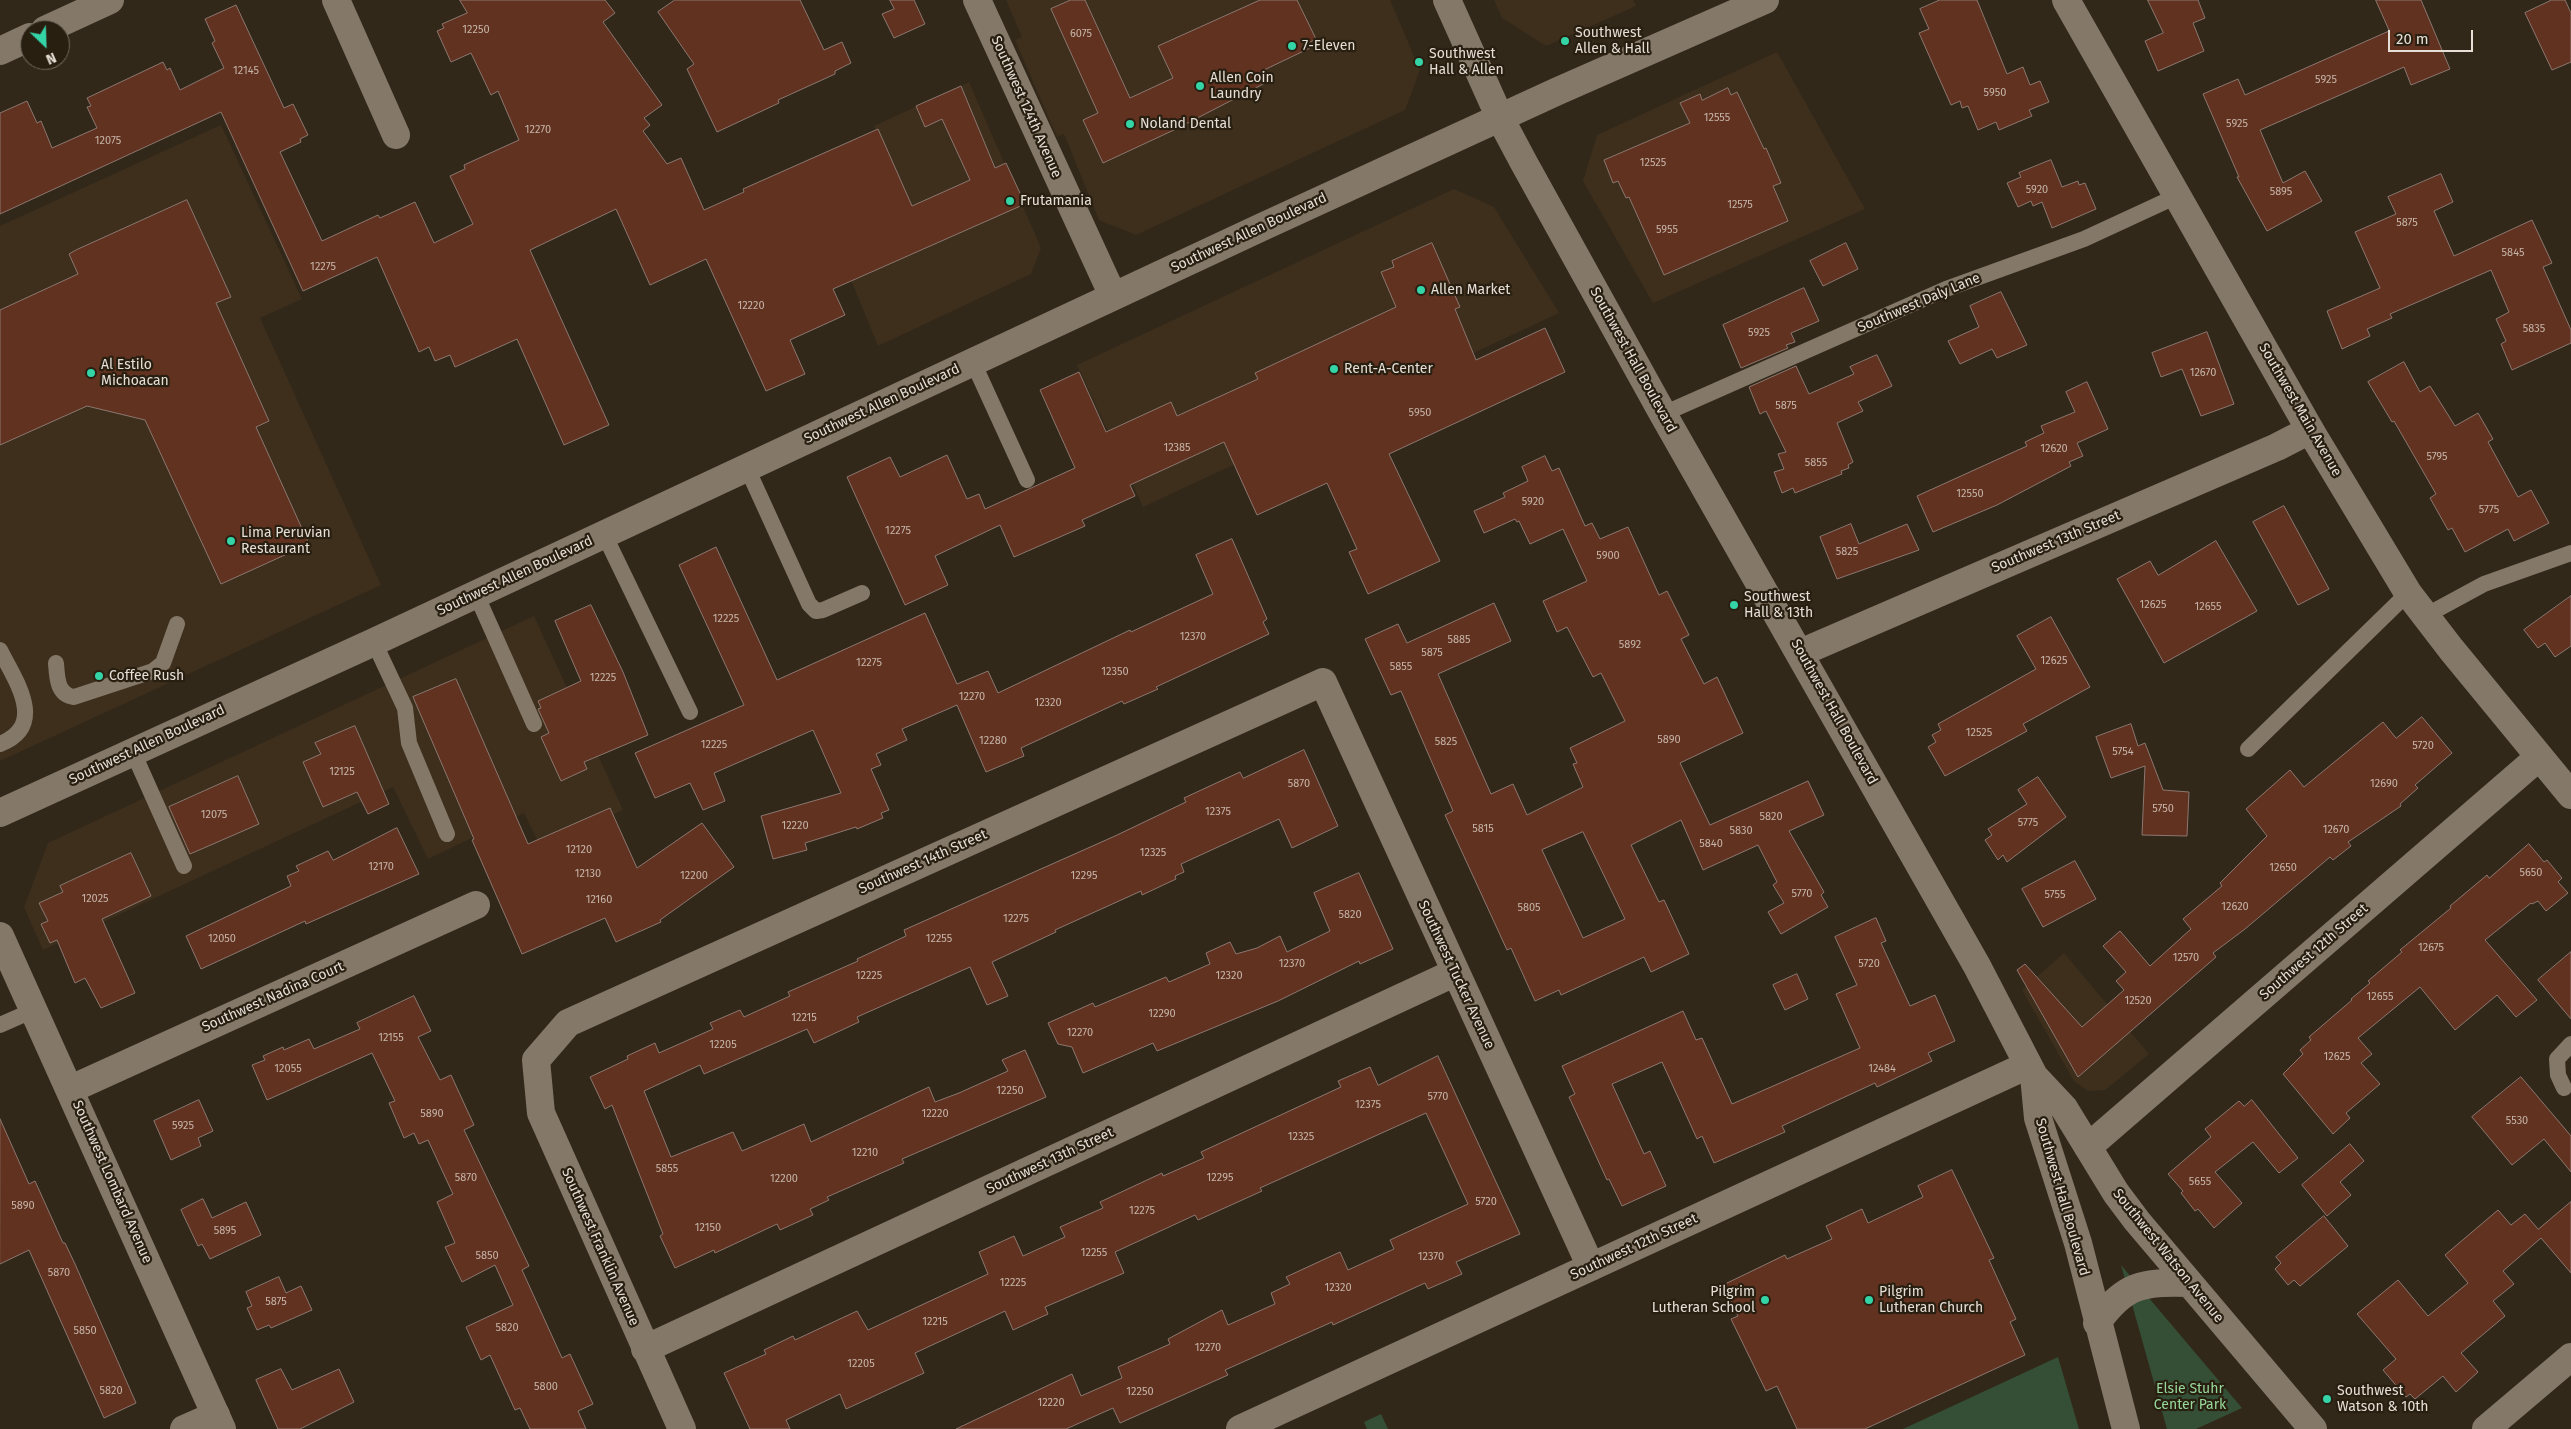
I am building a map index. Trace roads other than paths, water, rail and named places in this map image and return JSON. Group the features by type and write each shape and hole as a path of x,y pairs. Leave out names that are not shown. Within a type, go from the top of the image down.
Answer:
{"street":[{"path":"67,20 110,0"},
{"path":"336,0 396,135"},
{"name":"Southwest 124th Avenue","path":"978,0 1113,296"},
{"name":"Southwest Hall Boulevard","path":"1447,0 1500,118 1663,414 1977,966 2031,1071 2038,1118 2078,1243 2097,1323 2126,1429"},
{"name":"Southwest Allen Boulevard","path":"0,813 374,642 1113,296 1500,118 1765,0"},
{"name":"Southwest Main Avenue","path":"2066,0 2310,430 2408,593 2571,795"},
{"path":"0,51 20,42"},
{"name":"Southwest 13th Street","path":"1800,653 2277,447 2310,430"},
{"name":"Southwest Tucker Avenue","path":"1323,682 1454,973 1591,1266"},
{"name":"Southwest 14th Street","path":"536,1060 568,1023 1323,682"},
{"name":"Southwest 12th Street","path":"2088,1147 2539,757"},
{"name":"Southwest Nadina Court","path":"71,1089 476,905"},
{"name":"Southwest Lombard Avenue","path":"0,936 71,1089 219,1422"},
{"name":"Southwest 13th Street","path":"645,1349 1454,973"},
{"name":"Southwest Franklin Avenue","path":"536,1060 541,1113 682,1429"},
{"name":"Southwest 12th Street","path":"1240,1429 1591,1266 2031,1071"},
{"name":"Southwest Watson Avenue","path":"2031,1071 2064,1108 2116,1193 2188,1283 2312,1429"},
{"path":"2097,1323 2108,1307 2132,1288 2148,1282 2188,1283"},
{"path":"2486,1429 2571,1358"},
{"path":"184,1429 219,1422"}],"lane":[{"name":"Southwest Daly Lane","path":"1663,414 1946,289 2084,239 2177,196"},
{"path":"973,362 1027,480"},
{"path":"747,468 810,604 816,610 823,610 862,593"},
{"path":"604,534 690,712"},
{"path":"2425,616 2484,584 2571,553"},
{"path":"2248,748 2408,593"},
{"path":"476,594 534,724"},
{"path":"56,663 57,679 62,692 67,696 74,697 153,670 163,662 177,624"},
{"path":"374,642 405,708 409,743 447,834"},
{"path":"0,650 22,694 26,711 24,722 19,732 11,739 0,744"},
{"path":"133,752 184,866"},
{"path":"0,1025 34,1010"},
{"path":"2564,1088 2558,1075 2557,1059 2571,1044"}],"place":[{"name":"Southwest Allen & Hall","path":"1565,41"},
{"name":"7-Eleven","path":"1292,46"},
{"name":"Southwest Hall & Allen","path":"1419,62"},
{"name":"Allen Coin Laundry","path":"1200,86"},
{"name":"Noland Dental","path":"1130,124"},
{"name":"Frutamania","path":"1010,201"},
{"name":"Allen Market","path":"1421,290"},
{"name":"Rent-A-Center","path":"1334,369"},
{"name":"Al Estilo Michoacan","path":"91,373"},
{"name":"Lima Peruvian Restaurant","path":"231,541"},
{"name":"Southwest Hall & 13th","path":"1734,605"},
{"name":"Coffee Rush","path":"99,676"},
{"name":"Pilgrim Lutheran School","path":"1765,1300"},
{"name":"Pilgrim Lutheran Church","path":"1869,1300"},
{"name":"Southwest Watson & 10th","path":"2327,1399"}],"park label":[{"name":"Elsie Stuhr Center Park","path":"2190,1398"}]}
